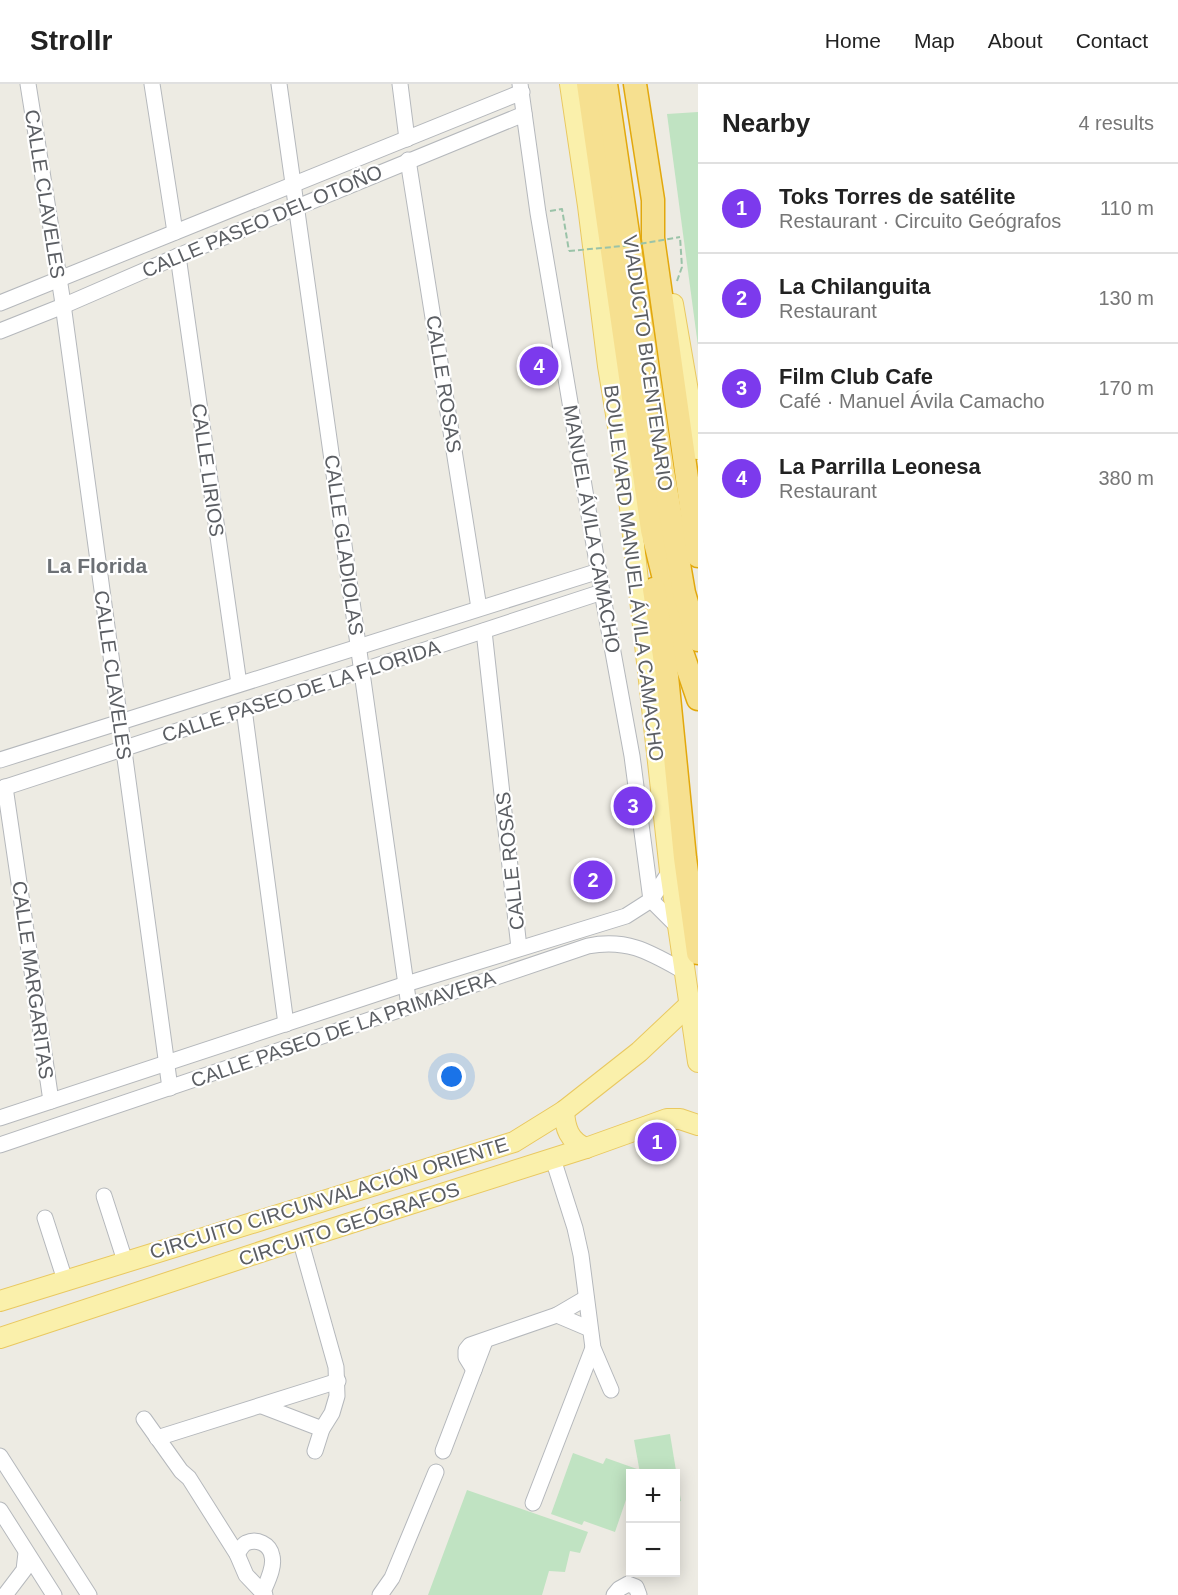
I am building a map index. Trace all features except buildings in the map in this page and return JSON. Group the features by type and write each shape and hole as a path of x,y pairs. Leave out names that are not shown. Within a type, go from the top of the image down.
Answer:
{"highway":[{"name":"BOULEVARD MANUEL ÁVILA CAMACHO","path":"588,84 652,530 682,652 698,699"},
{"name":"VIADUCTO BICENTENARIO","path":"606,84 663,471 684,593 698,640"},
{"path":"635,84 653,200 653,238 698,556"},
{"path":"652,530 654,598 668,676 685,858 698,953"}],"main road":[{"name":"BOULEVARD MANUEL ÁVILA CAMACHO","path":"570,84 608,366 627,481 670,871 698,1062"},
{"path":"653,200 698,449"},
{"name":"CIRCUITO CIRCUNVALACIÓN ORIENTE","path":"0,1301 514,1142 564,1111 639,1052 690,1004"},
{"path":"564,1111 570,1136 586,1148"},
{"name":"CIRCUITO GEÓGRAFOS","path":"0,1338 300,1239 553,1159 667,1119 680,1119 698,1125"},
{"path":"514,1142 524,1153 525,1167"}],"street":[{"name":"CALLE CLAVELES","path":"28,84 63,306 170,1088"},
{"path":"152,84 175,232"},
{"name":"CALLE GLADIOLAS","path":"279,84 409,1006"},
{"path":"399,84 407,138"},
{"name":"CALLE PASEO DEL OTOÑO","path":"0,303 294,185 521,88"},
{"name":"MANUEL ÁVILA CAMACHO","path":"521,88 538,213 632,756 651,900"},
{"name":"CALLE PASEO DEL OTOÑO","path":"0,331 408,160 524,114"},
{"name":"CALLE ROSAS","path":"408,160 479,608"},
{"name":"CALLE LIRIOS","path":"178,256 239,684"},
{"name":"CALLE PASEO DE LA FLORIDA","path":"1,756 120,722 599,570"},
{"name":"CALLE PASEO DE LA FLORIDA","path":"3,788 602,592"},
{"name":"CALLE ROSAS","path":"484,631 519,948"},
{"path":"244,709 286,1024"},
{"name":"CALLE MARGARITAS","path":"3,788 51,1101"},
{"name":"CALLE PASEO DE LA PRIMAVERA","path":"0,1118 406,984 626,916 651,900 670,871"},
{"path":"651,900 678,927"},
{"name":"CALLE PASEO DE LA PRIMAVERA","path":"0,1145 602,943 618,943 637,947 685,972"},
{"path":"553,1159 575,1228 581,1256 593,1348 612,1390"},
{"path":"105,1197 125,1261"},
{"path":"45,1218 65,1280"},
{"path":"300,1239 336,1366 338,1381 332,1413 322,1430 315,1451"},
{"path":"474,1370 466,1357 466,1350 476,1342 485,1341 557,1315 586,1298"},
{"path":"557,1315 590,1329"},
{"path":"443,1451 485,1341"},
{"path":"533,1503 593,1348"},
{"path":"158,1438 338,1381"},
{"path":"262,1406 322,1430"},
{"path":"144,1419 181,1471 189,1478 237,1554 246,1575 264,1593 272,1556 267,1545 256,1541 244,1544 237,1554"},
{"path":"0,1456 89,1595"},
{"path":"380,1595 392,1578 436,1472"},
{"path":"0,1510 54,1595"},
{"path":"5,1595 21,1575 26,1553"},
{"path":"614,1595 628,1584 636,1587 639,1595"}],"path":[{"path":"562,209 568,251 634,245 680,237 682,267"}],"green space":[{"path":"698,112 698,346 667,114"},
{"path":"670,1434 676,1469 639,1469 634,1440"},
{"path":"573,1453 603,1464 606,1458 637,1469 626,1469 626,1500 615,1532 584,1521 582,1525 551,1514"},
{"path":"467,1490 588,1532 580,1553 570,1551 565,1572 549,1571 542,1595 428,1595"}],"place":[{"name":"La Parrilla Leonesa","path":"539,366"},
{"name":"Film Club Cafe","path":"633,806"},
{"name":"La Chilanguita","path":"593,880"},
{"name":"Toks Torres de satélite","path":"657,1142"}],"district":[{"name":"La Florida","path":"97,565"}]}
